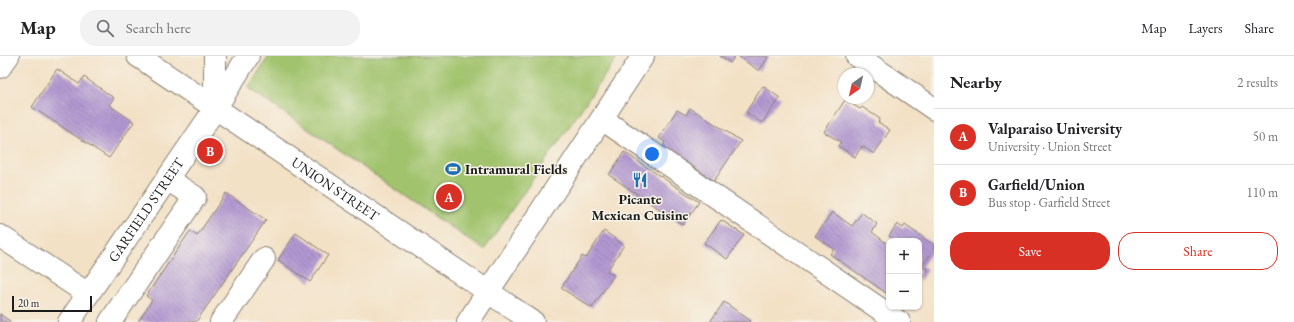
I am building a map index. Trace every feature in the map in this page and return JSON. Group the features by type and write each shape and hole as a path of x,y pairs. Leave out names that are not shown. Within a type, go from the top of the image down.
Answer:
{"street":[{"path":"0,67 8,56"},
{"name":"UNION STREET","path":"138,56 214,109 489,291 533,322"},
{"path":"214,109 215,56"},
{"name":"GARFIELD STREET","path":"77,319 88,294 167,179 248,56"},
{"path":"468,322 643,56"},
{"path":"857,56 934,109"},
{"path":"602,119 899,322"},
{"path":"110,322 194,197 167,179"},
{"path":"0,236 88,294"},
{"path":"221,322 264,259"}],"green space":[{"name":"Intramural Fields","path":"269,56 618,56 484,250 248,88"}],"building":[{"path":"720,56 735,56 730,63"},
{"path":"738,56 769,56 759,71"},
{"path":"57,69 79,84 84,77 114,98 109,105 134,122 109,158 32,107"},
{"path":"763,86 780,98 762,123 746,112"},
{"path":"842,104 852,104 860,109 862,107 880,119 878,122 890,130 874,154 862,146 855,157 838,146 841,142 824,132"},
{"path":"690,108 741,141 714,181 663,147 665,142 659,138 677,110 686,115"},
{"path":"624,152 699,202 683,225 609,175"},
{"path":"226,193 266,220 196,322 138,322 152,300 146,296 190,231 197,236"},
{"path":"832,212 852,226 862,213 877,224 872,232 886,243 886,293 830,254 834,249 815,236"},
{"path":"721,220 744,235 727,259 704,243"},
{"path":"897,224 903,228 905,225 934,245 934,249 922,266 922,238 891,238 889,236"},
{"path":"604,231 624,245 607,271 614,275 592,308 561,288 582,256 586,258"},
{"path":"296,233 328,255 310,282 278,260"},
{"path":"922,266 928,270 922,278"},
{"path":"724,302 751,321 710,322"},
{"path":"0,314 11,322 0,322"}],"place":[{"name":"Garfield/Union","path":"210,151"},
{"name":"Intramural Fields","path":"453,169"},
{"name":"Picante Mexican Cuisine","path":"640,180"},
{"name":"Valparaiso University","path":"449,197"}]}
